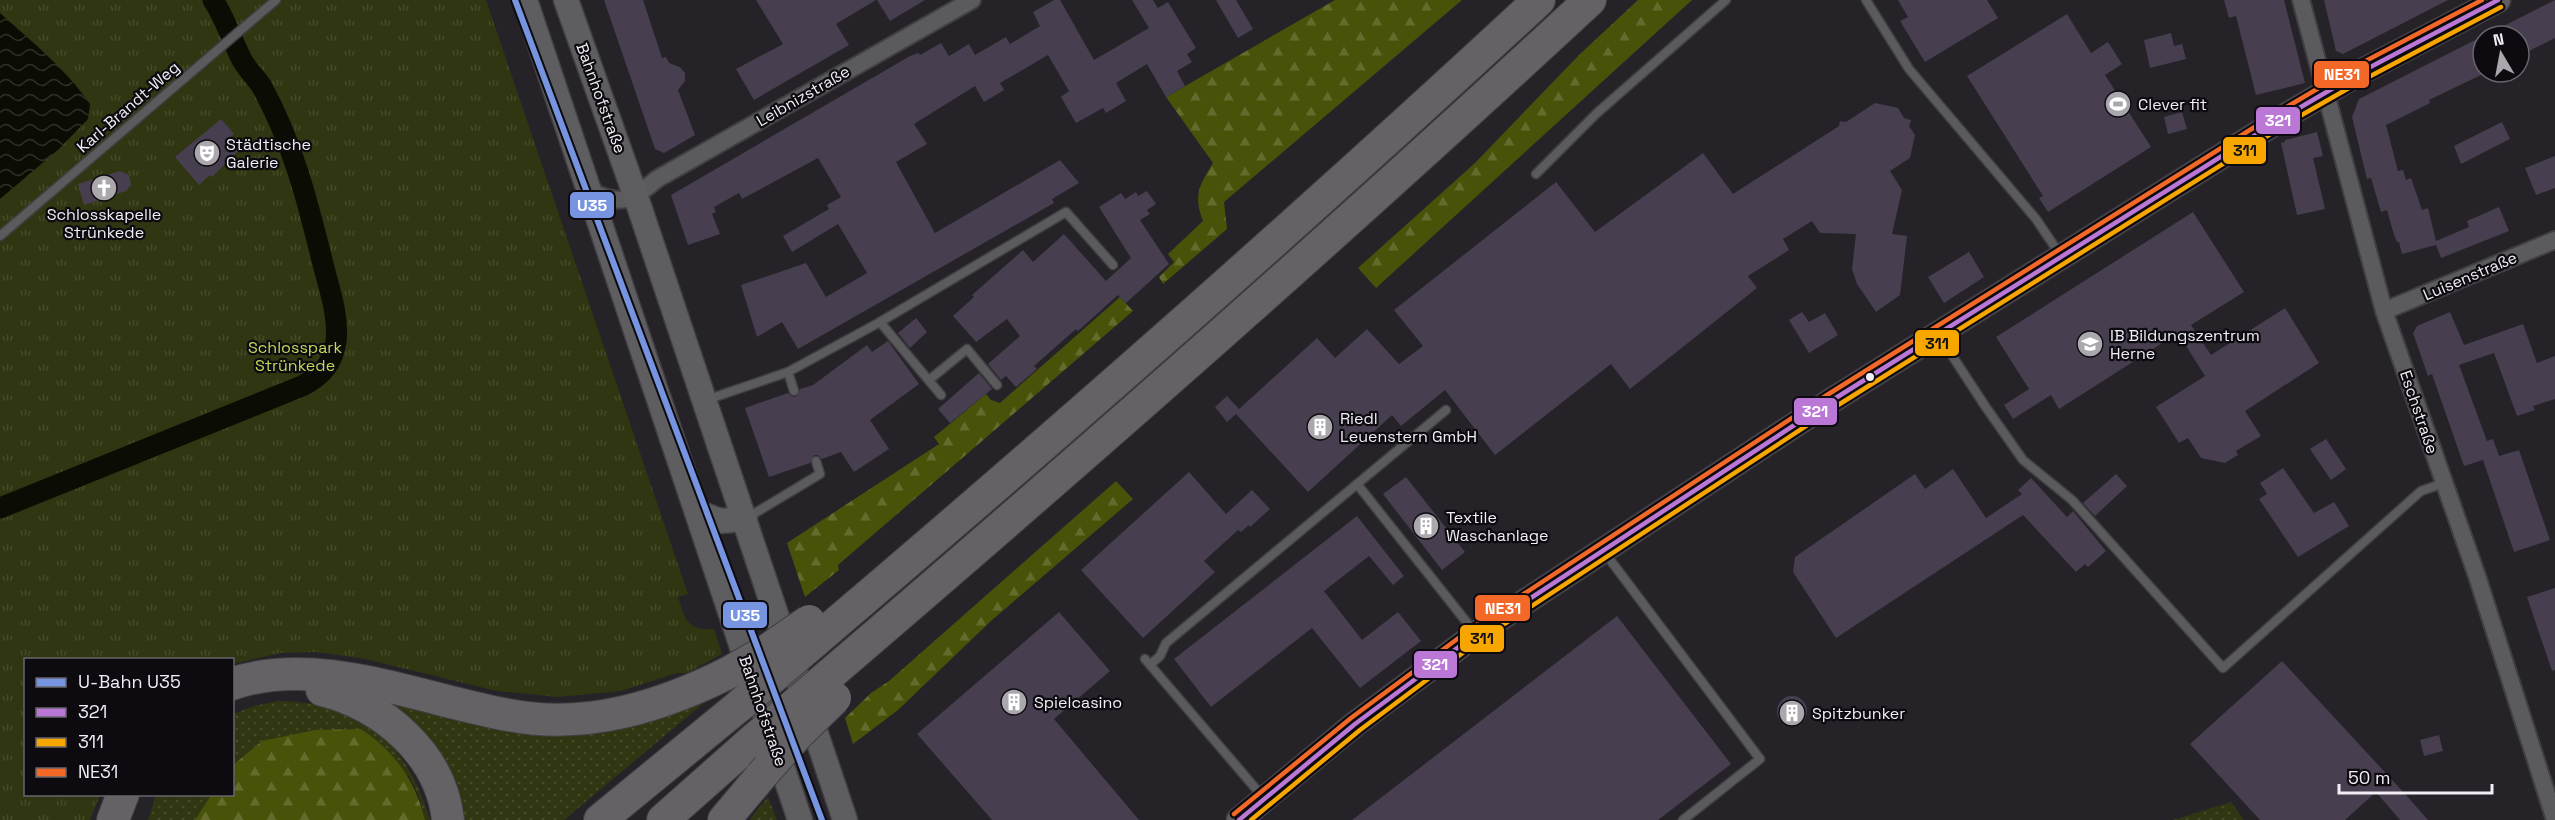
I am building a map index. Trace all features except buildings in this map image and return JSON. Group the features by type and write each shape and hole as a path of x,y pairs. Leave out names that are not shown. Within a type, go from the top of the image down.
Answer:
{"highway":[{"path":"600,820 739,706 812,631 1015,471 1435,96 1539,0"},
{"path":"724,820 831,688 1013,518 1463,118 1590,0"},
{"path":"234,683 261,676 323,676 382,685 514,716 579,718 620,713 652,705 693,690 766,651 812,631"},
{"path":"234,698 281,687 305,688 342,695 382,715 397,728 423,758 442,795 448,820"},
{"path":"663,820 751,742 831,688"},
{"path":"113,820 123,796"},
{"path":"134,820 141,796"}],"street":[{"name":"Bahnhofstraße","path":"525,0 800,820"},
{"name":"Bahnhofstraße","path":"566,0 636,197 845,820"},
{"name":"Leibnizstraße","path":"636,197 657,179 972,0"},
{"name":"Eschstraße","path":"2301,0 2384,311 2444,483 2555,820"},
{"path":"1239,820 1355,724 1476,634 1603,550 1938,334 2325,92 2498,0"},
{"path":"590,191 612,200 636,197"},
{"name":"Luisenstraße","path":"2384,311 2555,240"},
{"path":"697,512 720,521 745,519"}],"lane":[{"name":"Karl-Brandt-Weg","path":"0,236 276,0"},
{"path":"1536,174 1597,113 1726,0"},
{"path":"1866,0 1909,69 2036,219 2061,256"},
{"path":"705,400 788,372 880,322 1066,212 1113,265"},
{"path":"880,322 941,395"},
{"path":"1938,334 2023,460 2072,500 2223,668 2421,491 2444,483"},
{"path":"929,381 967,349 997,385"},
{"path":"788,372 794,391"},
{"path":"1264,799 1148,662 1160,656 1166,643 1446,410"},
{"path":"745,519 820,474 816,461"},
{"path":"1358,484 1476,634"},
{"path":"1603,550 1760,759 1683,820"}],"green space":[{"name":"Schlosspark Strünkede","path":"0,0 486,0 688,594 678,597 683,612 693,626 714,629 722,654 687,673 677,673 621,691 558,697 497,691 365,659 317,652 280,653 234,664 234,658 24,658 24,796 100,796 90,820 0,820"},
{"path":"1335,0 1462,0 1224,202 1227,229 1163,284 1159,277 1174,262 1168,254 1203,221 1198,204 1199,191 1213,163 1166,97"},
{"path":"1638,0 1692,0 1376,288 1358,268 1475,163 1579,55"},
{"path":"1120,297 1133,311 838,565 839,570 805,597 787,543 939,444 934,437 986,394 991,400 1000,403"},
{"path":"1116,481 1133,499 992,620 898,710 853,744 845,718"},
{"path":"367,690 516,725 699,696 705,702 564,820 455,820"},
{"path":"278,701 307,703 334,709 357,719 377,732 394,748 420,793 430,820 425,820 419,797 409,776 262,741 234,764 234,714 254,706"},
{"path":"361,729 384,747 402,768 416,792 425,820 195,820 210,796 234,796 234,764 262,741 315,730"},
{"path":"156,796 210,796 195,820 148,820"},
{"path":"768,797 777,820 749,820"},
{"path":"2231,802 2244,820 2173,820"}],"water":[{"path":"0,13 59,67 90,104 88,119 59,149 0,199"}],"waterway":[{"path":"0,508 302,386 321,373 332,356 337,331 335,312 299,174 273,108 262,87 243,62 213,0"}],"metro line":[{"name":"U35","path":"515,0 822,820"}],"transit line":[{"name":"NE31","path":"1234,814 1351,718 1472,628 1827,395 2285,108 2356,66 2482,0"},
{"name":"321","path":"1239,820 1355,724 1476,634 1831,401 2289,114 2359,73 2498,0"},
{"name":"311","path":"1251,820 1360,730 1480,640 1835,407 2293,120 2501,7"}],"place":[{"name":"Clever fit","path":"2118,104"},
{"name":"Städtische Galerie","path":"207,153"},
{"name":"Schlosskapelle Strünkede","path":"104,188"},
{"name":"IB Bildungszentrum Herne","path":"2090,344"},
{"name":"Riedl Leuenstern GmbH","path":"1320,427"},
{"name":"Textile Waschanlage","path":"1426,526"},
{"name":"Spielcasino","path":"1014,702"},
{"name":"Spitzbunker","path":"1792,713"}]}
